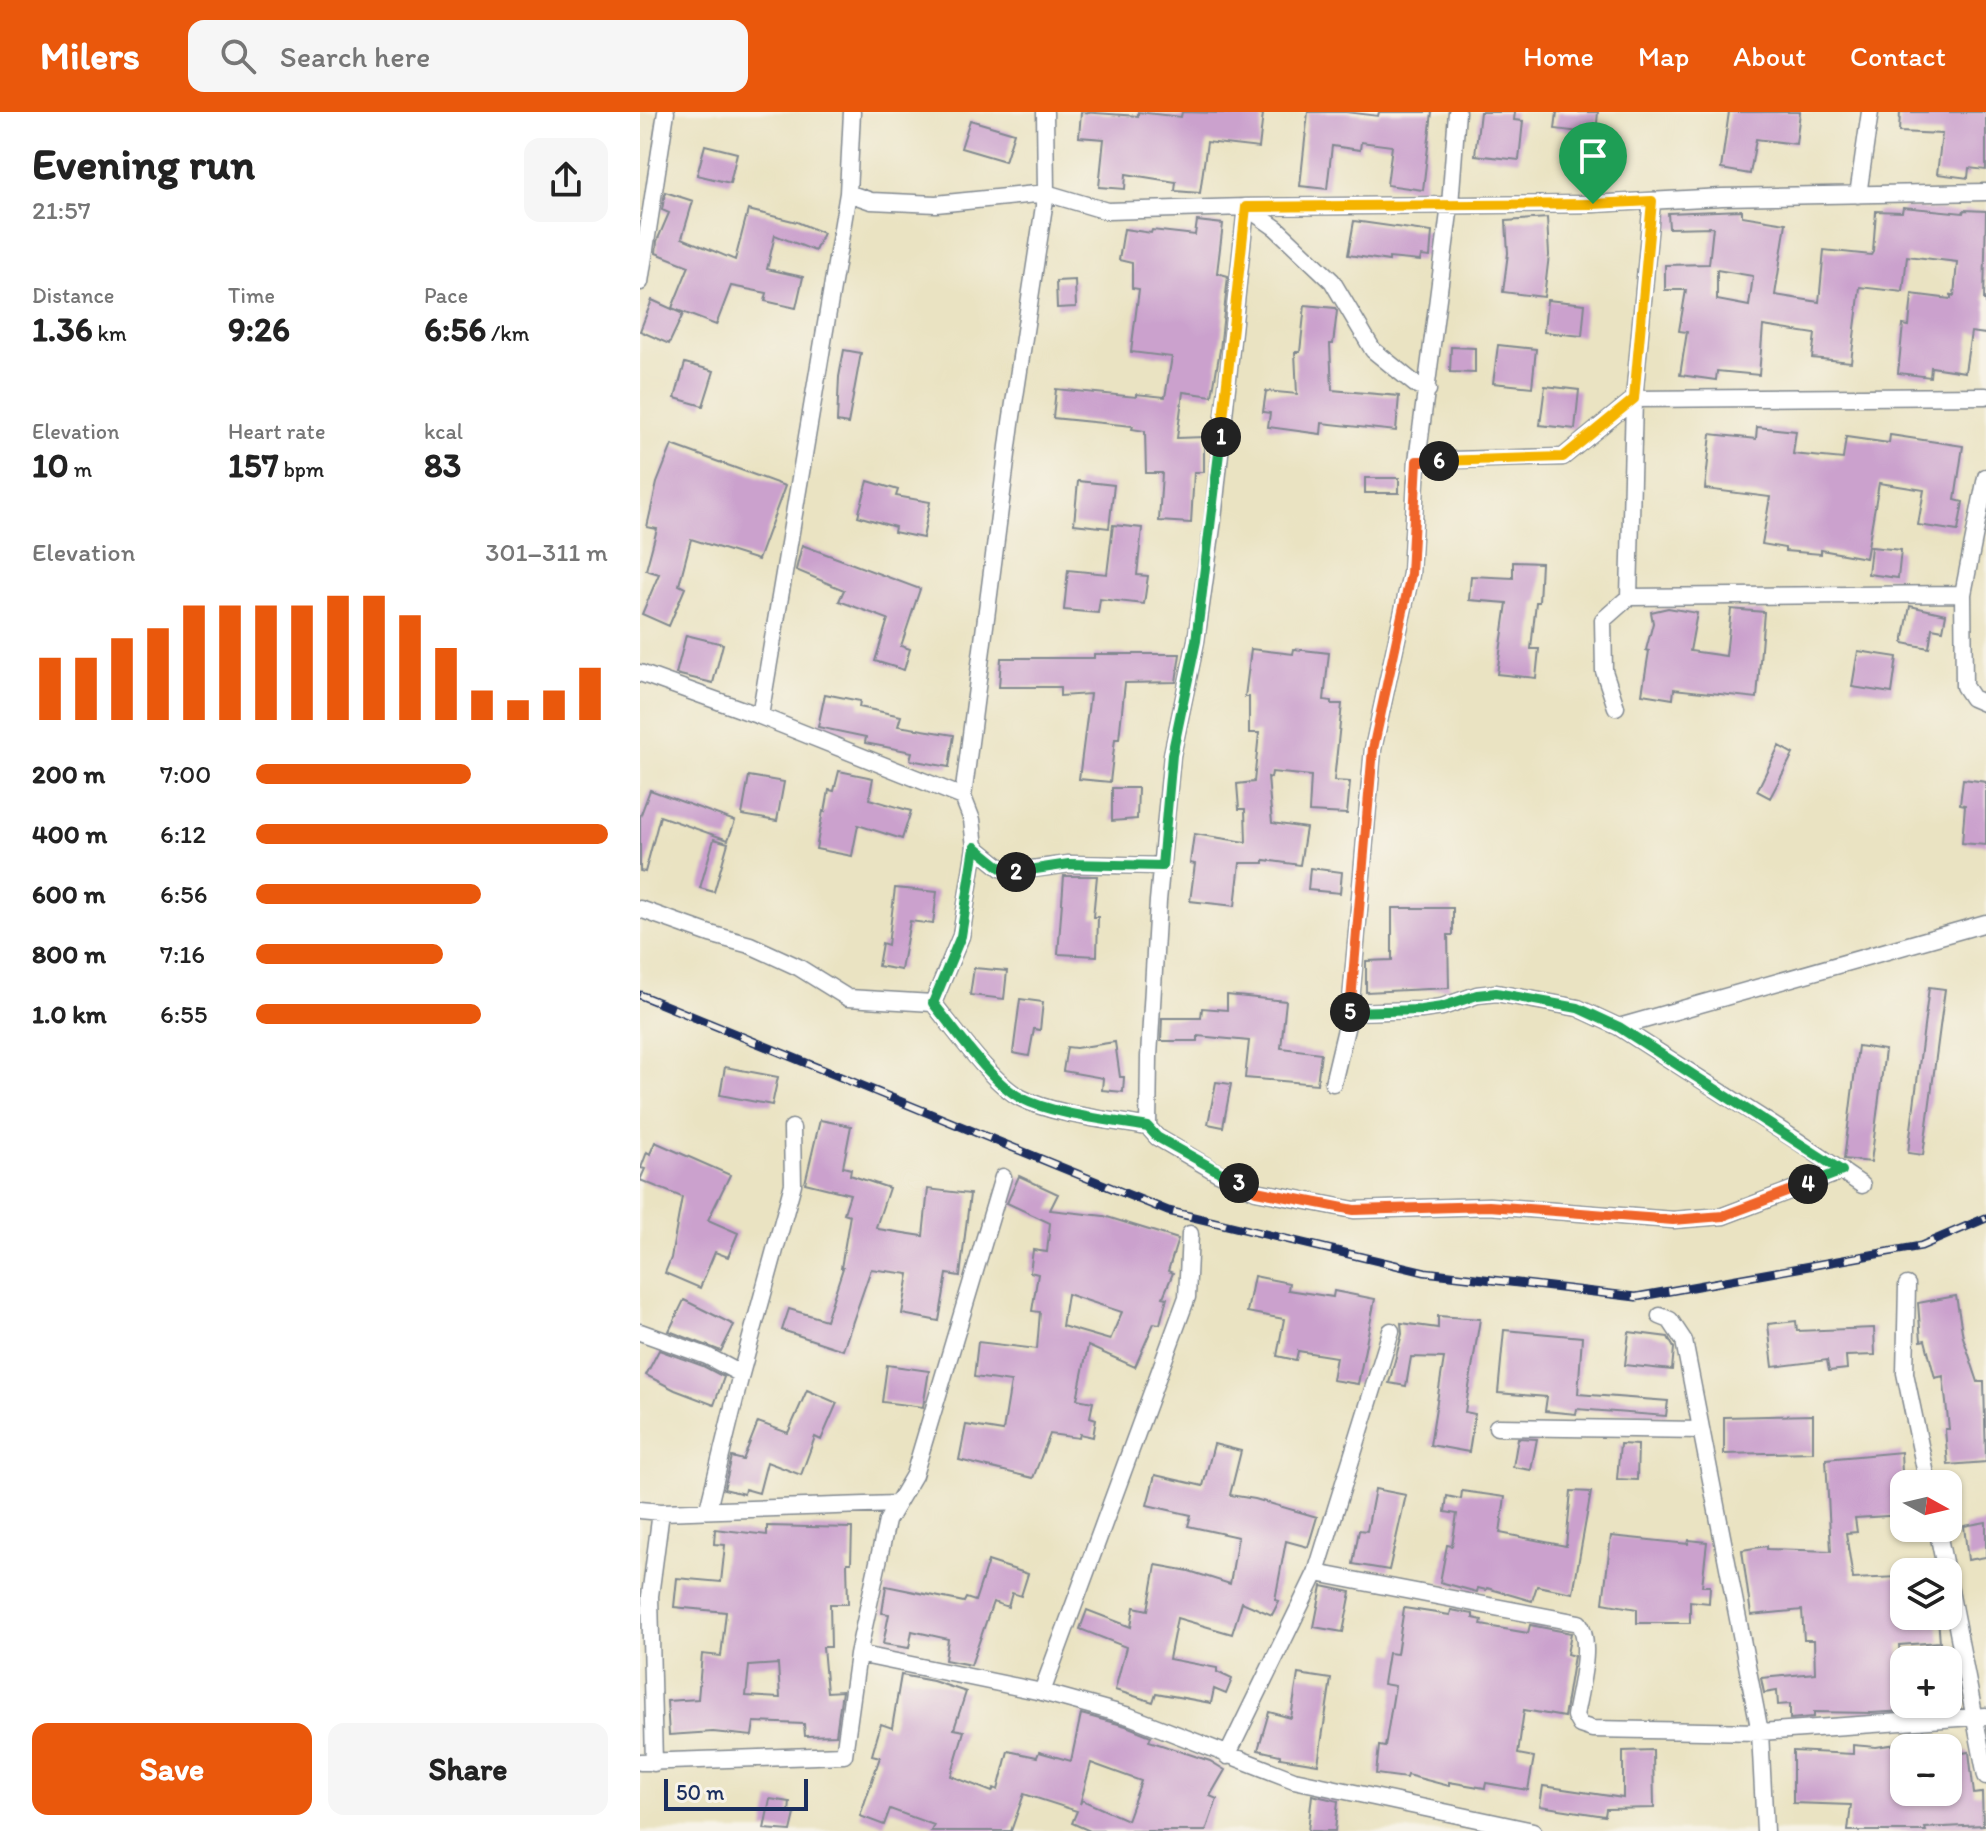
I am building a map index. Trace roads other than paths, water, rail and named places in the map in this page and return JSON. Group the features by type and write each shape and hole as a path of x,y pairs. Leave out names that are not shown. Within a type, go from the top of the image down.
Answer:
{"street":[{"path":"640,282 666,112"},
{"path":"760,716 848,193 852,112"},
{"path":"933,1003 961,936 975,847 972,820 963,797 1011,423 1046,193 1045,112"},
{"path":"1333,1083 1350,1012 1373,749 1411,574 1417,461 1450,205 1457,112"},
{"path":"1858,195 1870,112"},
{"path":"848,193 871,201 936,204 1046,193 1107,211 1593,204 1986,192"},
{"path":"1629,597 1634,399 1652,201"},
{"path":"1246,207 1276,228 1332,281 1373,350 1415,384 1428,390"},
{"path":"1148,1127 1149,1057 1172,755 1196,641 1213,520 1246,207"},
{"path":"1417,461 1563,457 1634,399 1986,396"},
{"path":"1986,477 1963,594 1964,686 1972,698 1986,704"},
{"path":"1616,707 1604,671 1603,620 1629,597 1963,594"},
{"path":"640,673 760,716 963,797"},
{"path":"975,847 1010,872 1069,864 1162,866"},
{"path":"640,909 750,945 798,967 848,998 933,1003 996,1077 1019,1097 1041,1106 1148,1127 1157,1137 1256,1191 1354,1210 1489,1206 1673,1220 1723,1216 1842,1171"},
{"path":"1619,1027 1986,923"},
{"path":"1350,1012 1421,1010 1496,993 1578,1008 1619,1027 1862,1185"},
{"path":"708,1509 793,1184 792,1128"},
{"path":"661,1512 650,1596 647,1762 844,1755 858,1654 887,1521 914,1475 1003,1177"},
{"path":"1042,1692 1187,1297 1190,1234"},
{"path":"1907,1285 1905,1373 1925,1470"},
{"path":"1660,1316 1670,1320 1684,1341 1760,1732 1765,1831"},
{"path":"1227,1756 1316,1573 1391,1331"},
{"path":"640,1332 707,1356 741,1374"},
{"path":"1497,1427 1701,1430"},
{"path":"640,1510 661,1512 896,1504"},
{"path":"872,1505 887,1521"},
{"path":"1316,1573 1579,1623 1585,1631 1586,1644 1575,1716 1580,1725 1592,1729 1760,1732 1981,1717"},
{"path":"1960,1630 1981,1717 1986,1776"},
{"path":"858,1654 1042,1692 1129,1716 1294,1780 1533,1831"}],"railway":[{"path":"640,995 1168,1211 1425,1272 1636,1297 1921,1246 1986,1218"}]}
